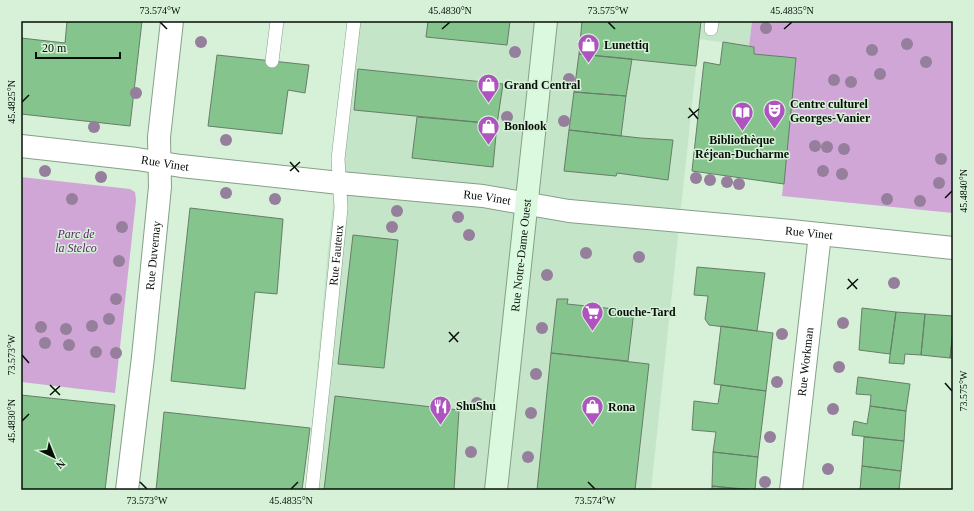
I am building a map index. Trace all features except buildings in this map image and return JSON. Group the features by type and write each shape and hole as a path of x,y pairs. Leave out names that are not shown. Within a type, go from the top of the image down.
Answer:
{"main road":[{"name":"Rue Notre-Dame Ouest","path":"496,490 546,21"}],"street":[{"name":"Rue Duvernay","path":"127,490 143,357 160,187 160,137 172,21"},
{"name":"Rue Vinet","path":"21,146 340,183 483,196 569,211 953,248"},
{"name":"Rue Workman","path":"792,490 820,234"}],"lane":[{"path":"272,61 277,21"},
{"name":"Rue Fauteux","path":"312,490 325,376 341,208 338,159 354,21"}],"shaded area":[{"path":"353,21 752,21 749,46 699,39 651,490 306,490 328,250"}],"green space":[{"path":"752,21 953,21 953,213 782,196 796,59 754,54 754,47 749,46"},
{"name":"Parc de la Stelco","path":"21,177 130,189 135,192 136,200 115,393 21,382"}],"place":[{"name":"Lunettiq","path":"588,64"},
{"name":"Grand Central","path":"489,104"},
{"name":"Centre culturel Georges-Vanier","path":"775,130"},
{"name":"Bibliothèque Réjean-Ducharme","path":"742,132"},
{"name":"Bonlook","path":"489,146"},
{"name":"Couche-Tard","path":"593,332"},
{"name":"ShuShu","path":"441,426"},
{"name":"Rona","path":"593,426"}]}
